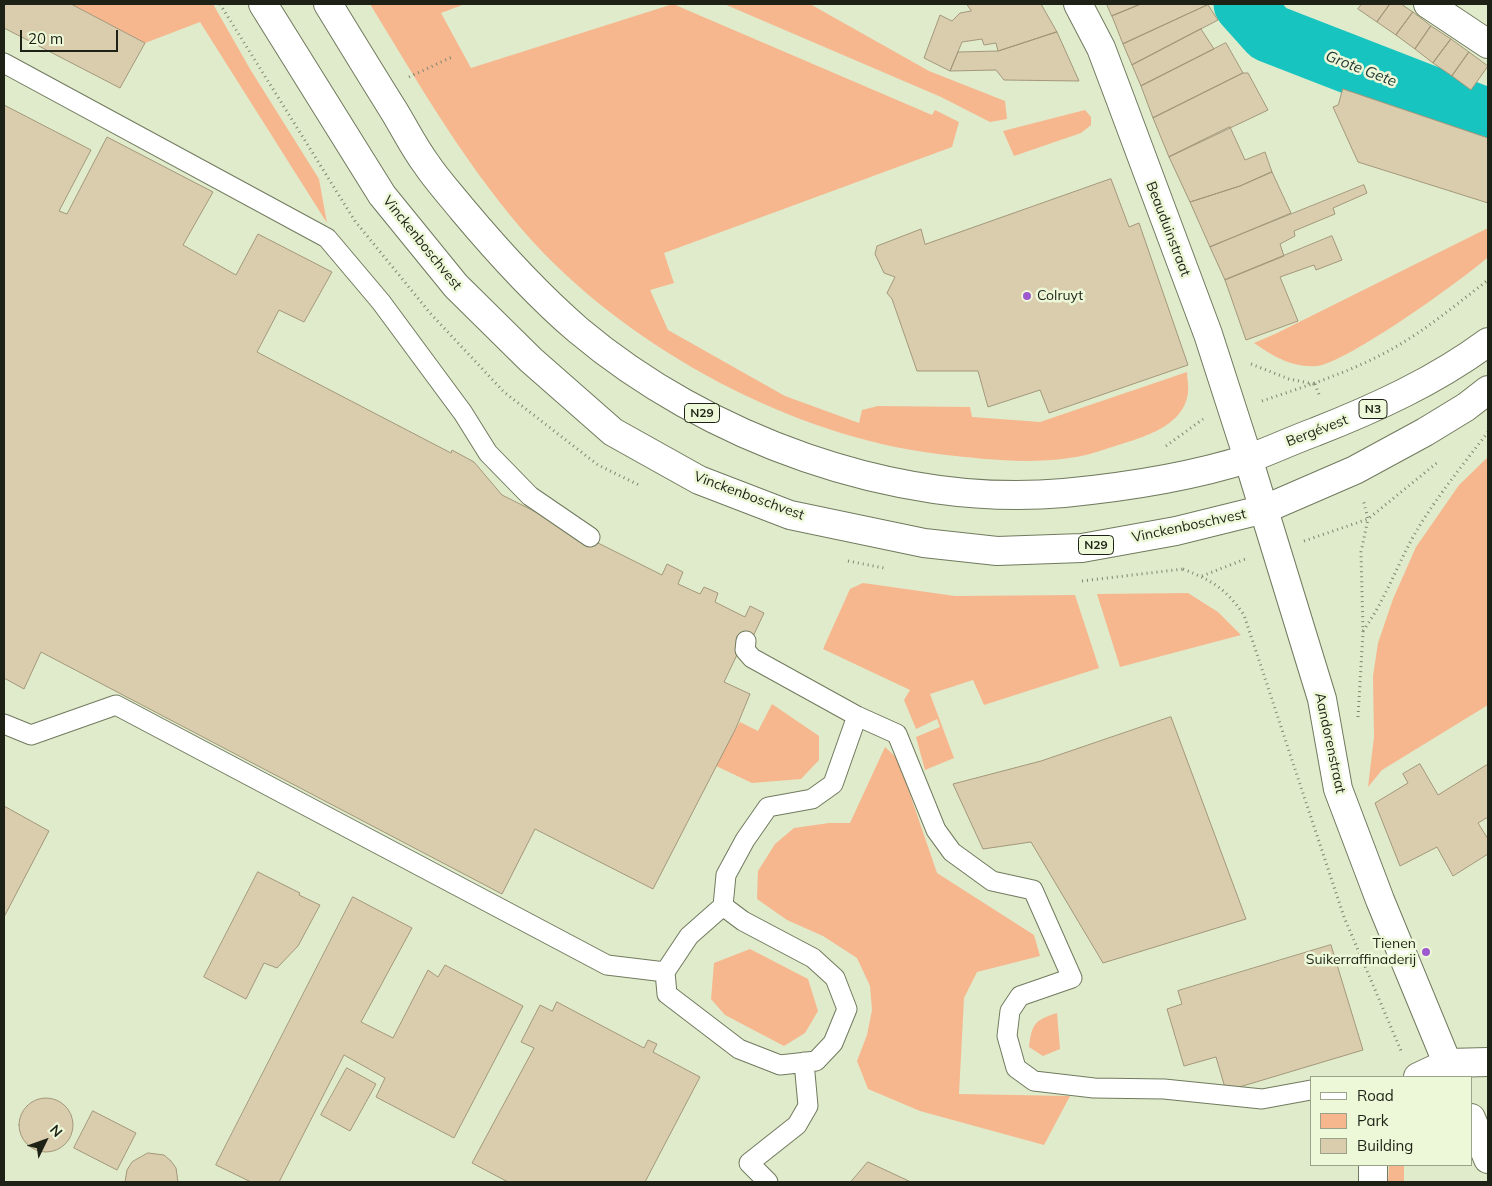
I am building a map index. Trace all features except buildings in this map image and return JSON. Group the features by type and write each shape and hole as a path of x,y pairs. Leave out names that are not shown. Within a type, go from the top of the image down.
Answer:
{"main road":[{"name":"Vinckenboschvest","path":"263,4 382,195 456,286 531,360 613,432 699,480 790,515 924,543 997,551 1082,548 1176,531 1265,508"},
{"name":"N29","path":"328,4 426,165 492,246 528,284 579,330 643,380 729,428 814,460 890,480 942,489 994,494 1062,493 1166,478 1248,458"},
{"name":"Beauduinstraat","path":"1078,4 1101,48 1208,334 1248,458"},
{"path":"1428,4 1488,44"},
{"name":"Bergévest","path":"1248,458 1355,417 1396,398 1468,357 1488,342"},
{"path":"1265,508 1374,460 1458,412 1488,390"},
{"name":"Aandorenstraat","path":"1248,458 1265,508 1322,699 1338,789 1380,900 1450,1070"},
{"path":"1412,1069 1450,1070 1488,1062"},
{"path":"1472,1120 1488,1159"},
{"path":"1372,1182 1373,1166"}],"lane":[{"path":"4,63 327,238 381,302 463,414 488,453 530,496 590,537"},
{"path":"746,642 745,650 752,658 857,716 897,734 936,830 952,852 992,880 1032,890 1072,978 1020,996 1010,1011 1007,1036 1016,1068 1034,1081 1094,1088 1164,1088 1262,1099 1310,1090"},
{"path":"4,724 31,735 116,704 608,965 665,972"},
{"path":"723,906 765,934 813,958 835,978 847,1009 833,1043 816,1061 780,1065 739,1049 667,994 665,972 689,936 723,906 726,875 745,840 768,807 812,799 833,784 857,716"},
{"path":"768,1182 749,1164 797,1125 808,1106 804,1062"}],"path":[{"path":"401,80 452,57"},
{"path":"1166,478 1158,450 1173,442 1199,420 1233,411 1314,384 1393,348 1445,313 1488,280"},
{"path":"1208,334 1244,361 1289,379 1314,384"},
{"path":"1443,458 1368,519 1361,552 1363,632 1380,607 1414,537 1455,474 1488,432"},
{"path":"1183,569 1202,576 1228,593 1244,615 1344,918 1412,1069"}],"green space":[{"path":"71,4 213,4 250,69 319,179 327,223 200,22 145,43"},
{"path":"370,4 465,4 441,13 471,68 673,4 932,115 935,110 959,122 952,147 664,253 674,283 650,290 668,330 785,396 859,423 862,410 878,406 970,407 972,417 1040,422 1187,372 1188,393 1184,406 1177,416 1156,431 1086,455 1044,461 1001,460 938,454 883,444 827,428 772,408 718,382 667,352 618,319 574,282 534,243 488,187 446,127"},
{"path":"724,4 810,4 929,71 1005,101 1007,119 990,122 941,97"},
{"path":"1085,110 1091,117 1091,125 1081,133 1014,156 1003,131"},
{"path":"1488,228 1488,257 1454,284 1404,319 1353,351 1317,366 1308,366 1283,360 1254,343 1275,334"},
{"path":"1488,457 1488,705 1382,770 1368,787 1374,737 1373,676 1378,643 1393,599 1416,547 1459,485"},
{"path":"863,583 955,596 1075,595 1099,668 984,705 973,680 930,694 954,758 925,770 916,737 940,727 937,719 916,729 904,700 910,690 823,649 850,589"},
{"path":"1188,593 1218,612 1241,635 1120,667 1097,594"},
{"path":"772,704 819,736 819,760 801,779 752,783 714,765 740,722 758,731"},
{"path":"885,747 898,759 937,873 1034,935 1040,956 977,972 964,998 959,1094 1070,1096 1044,1145 920,1111 868,1089 857,1061 867,1035 872,1010 870,986 857,958 823,936 787,920 757,899 758,871 775,844 794,828 829,823 850,823"},
{"path":"750,949 808,979 818,1011 805,1033 784,1046 725,1015 711,999 714,963"},
{"path":"1057,1013 1060,1049 1043,1056 1029,1047 1033,1028 1039,1021"},
{"path":"1389,1166 1404,1166 1404,1182 1388,1182"}],"waterway":[{"name":"Grote Gete","path":"1243,4 1269,33 1488,118"}],"place":[{"name":"Colruyt","path":"1027,296"},
{"name":"Tienen Suikerraffinaderij","path":"1426,952"}]}
